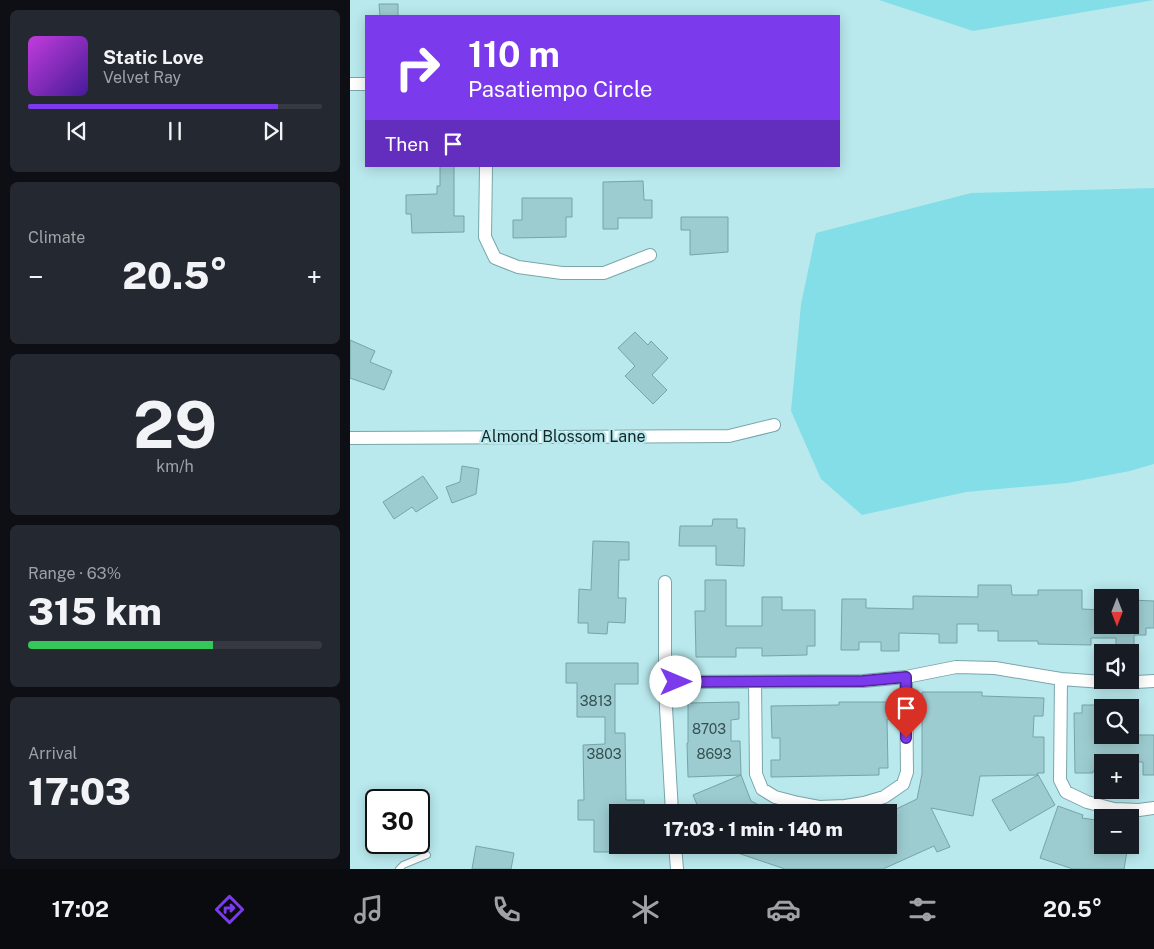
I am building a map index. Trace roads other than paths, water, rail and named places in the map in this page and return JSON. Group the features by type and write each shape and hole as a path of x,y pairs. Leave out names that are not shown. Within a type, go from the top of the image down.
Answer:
{"street":[{"path":"350,84 365,84"},
{"path":"486,167 485,237 494,258 518,267 562,273 604,273 650,255"},
{"name":"Almond Blossom Lane","path":"350,438 729,436 774,425"},
{"path":"665,582 665,682 668,773 671,804"},
{"path":"665,682 863,681 906,677 956,667 995,668 1061,679 1154,681"},
{"path":"755,682 756,774 762,789 775,797 819,807 864,803 884,797 903,784 907,772 906,677"},
{"path":"1061,679 1060,780 1066,792 1087,802 1114,809 1139,810 1154,808"},
{"path":"676,854 678,869"}],"lane":[{"path":"399,869 427,855"}]}
